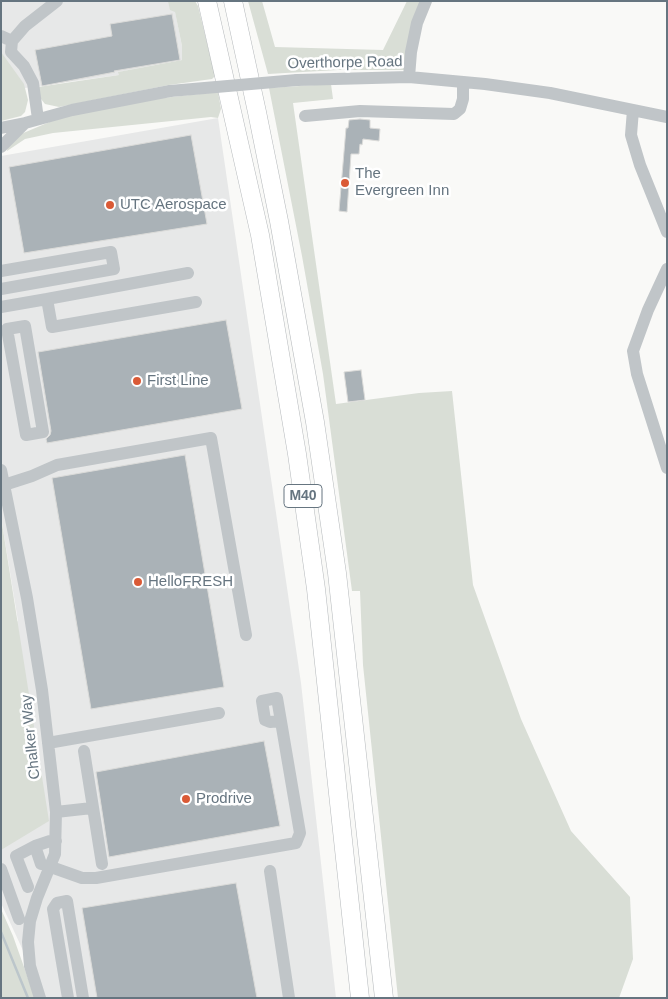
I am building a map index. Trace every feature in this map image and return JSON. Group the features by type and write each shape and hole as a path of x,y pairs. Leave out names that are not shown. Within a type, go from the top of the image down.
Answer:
{"highway":[{"name":"M40","path":"207,1 260,235 297,454 316,589 360,998"},
{"name":"M40","path":"233,1 272,185 315,422 337,573 384,998"}],"street":[{"path":"1,147 32,121 33,83 24,66 11,52 7,38 57,1"},
{"path":"409,78 411,52 417,23 426,1"},
{"name":"Overthorpe Road","path":"1,128 81,108 170,91 297,80 409,78 464,82 550,93 667,117"},
{"path":"305,116 360,111 454,114 460,109 463,99 464,82"},
{"path":"633,110 631,135 640,165 667,232"},
{"path":"1,270 111,252 114,269 1,289"},
{"path":"667,269 633,351 637,374 667,468"},
{"path":"1,307 188,273"},
{"path":"47,299 52,327 196,302"},
{"path":"24,326 43,432 26,435 6,358 8,329 24,326"},
{"path":"4,485 57,465 211,438 246,635"},
{"name":"Chalker Way","path":"1,470 27,598 42,690 56,812 55,854 46,865 30,921 28,942 30,966 40,998"},
{"path":"48,742 219,713"},
{"path":"35,846 46,865 82,878 96,878 296,843 300,833 280,721"},
{"path":"84,751 102,864"},
{"path":"56,812 92,808"},
{"path":"19,919 1,867 35,846 56,840"},
{"path":"16,856 28,887"},
{"path":"270,871 289,998"},
{"path":"68,998 53,909 57,903 67,901 83,998"}],"shaded area":[{"path":"1,1 173,1 182,46 182,60 119,72 119,75 25,88 1,104"},
{"path":"168,1 195,1 198,6 215,76 212,79 169,85 59,107 45,104 41,99 38,87 119,75 118,72 182,60 182,46 175,12 170,10"},
{"path":"248,1 262,1 275,47 383,50 407,1 421,1 405,70 338,70 268,74"},
{"path":"1,52 24,84 28,100 25,112 21,116 1,121"},
{"path":"331,84 333,99 293,103 336,404 419,393 452,391 473,585 521,719 571,831 630,897 633,959 619,998 398,998 363,665 360,591 352,591 323,374 269,88"},
{"path":"218,92 221,109 218,118 211,117 53,133 25,139 7,151 8,145 21,134 59,118 153,99"},
{"path":"218,118 301,683 336,998 45,998 1,903 1,627 18,621 1,517 1,156"},
{"path":"1,517 49,821 1,850"},
{"path":"1,909 13,936 35,998 1,998"}],"building":[{"path":"172,14 180,60 42,86 35,50 112,36 110,24"},
{"name":"The Evergreen Inn","path":"349,120 370,120 370,128 380,129 379,141 363,139 362,145 360,144 359,154 351,154 347,212 339,211 346,128 348,128"},
{"name":"UTC Aerospace","path":"191,135 207,224 24,253 9,167"},
{"name":"First Line","path":"226,320 242,409 47,443 46,439 51,431 38,352"},
{"path":"361,370 365,400 348,402 344,372"},
{"name":"HelloFRESH","path":"185,455 224,687 91,709 52,478"},
{"name":"Prodrive","path":"264,741 280,826 109,857 96,772"},
{"path":"236,883 257,998 97,998 82,908"}],"waterway":[{"path":"1,932 28,998"}],"place":[{"name":"The Evergreen Inn","path":"345,183"},
{"name":"UTC Aerospace","path":"110,205"},
{"name":"First Line","path":"137,381"},
{"name":"HelloFRESH","path":"138,582"},
{"name":"Prodrive","path":"186,799"}]}
